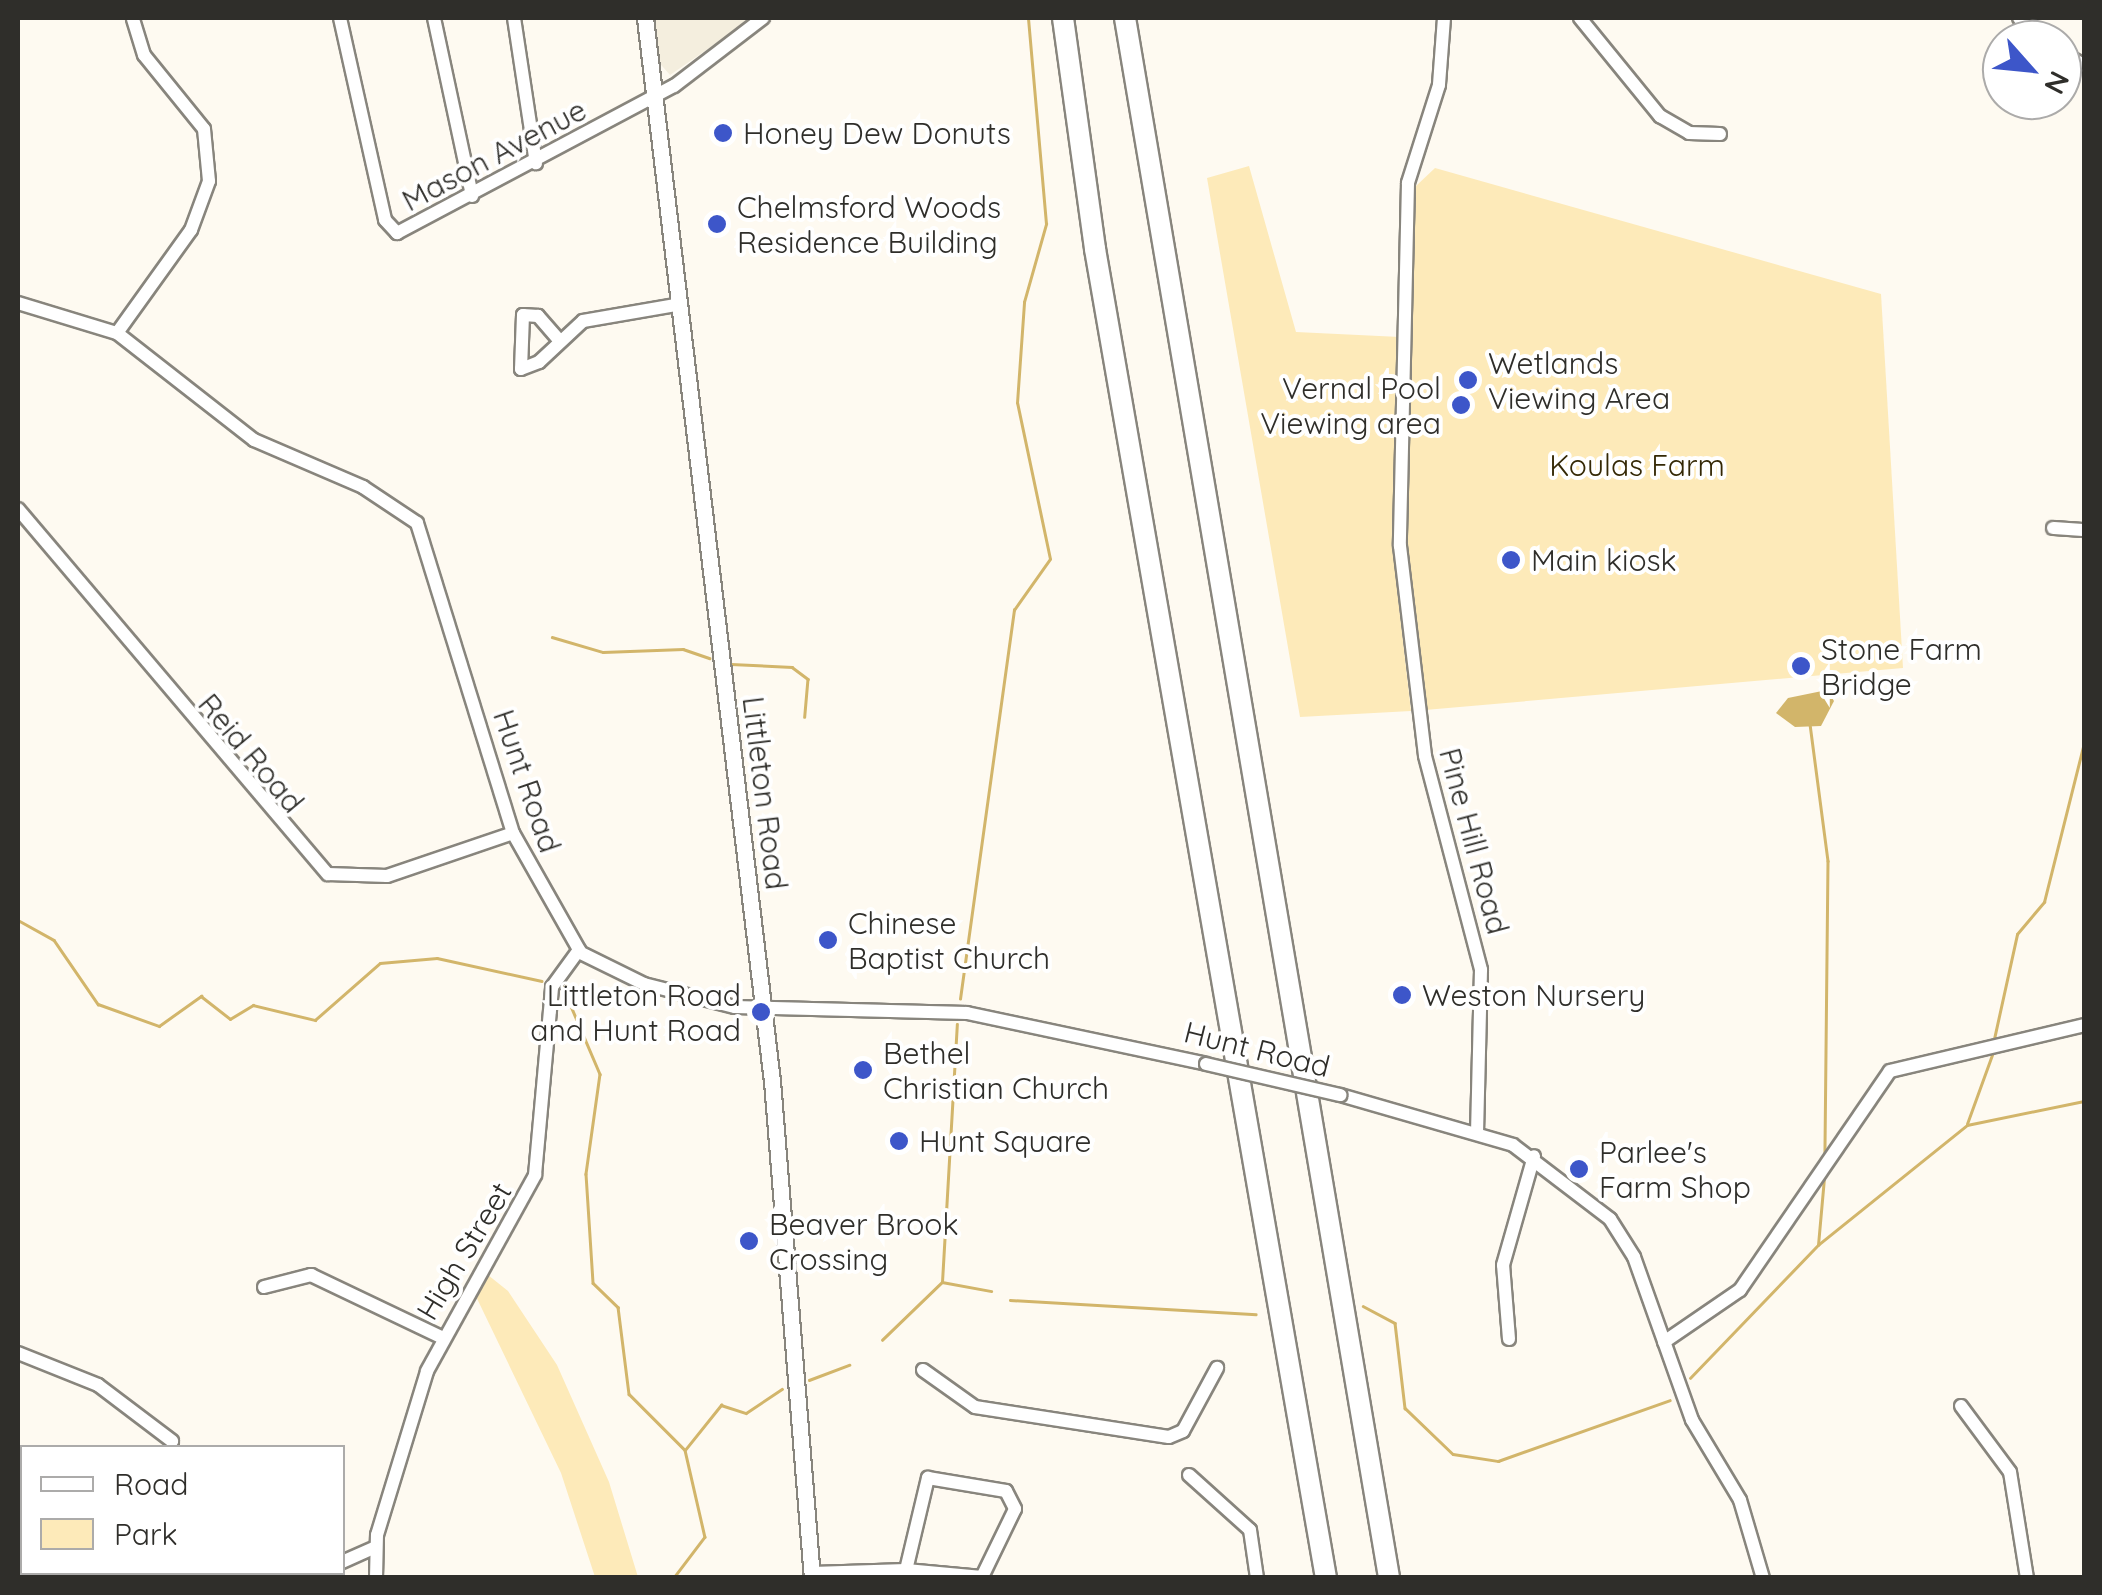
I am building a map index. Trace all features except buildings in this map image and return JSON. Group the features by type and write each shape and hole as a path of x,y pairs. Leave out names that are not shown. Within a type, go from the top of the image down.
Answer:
{"highway":[{"path":"1063,18 1095,248 1326,1578"},
{"path":"1125,18 1390,1578"}],"main road":[{"name":"Littleton Road","path":"645,18 676,305 764,1011 812,1575"}],"street":[{"name":"Mason Avenue","path":"340,18 390,229 402,232 654,98 763,18"},
{"path":"434,18 472,196"},
{"path":"514,18 536,164"},
{"name":"Pine Hill Road","path":"1444,18 1439,84 1408,182 1400,564 1426,765 1481,970 1477,1130"},
{"path":"1580,18 1660,116 1689,133 1720,134"},
{"path":"117,334 191,230 209,180 204,129 144,55 133,19"},
{"name":"Hunt Road","path":"18,303 117,334 254,440 363,487 417,523 513,834 579,950 644,984 764,1011 966,1012 1206,1064 1477,1130"},
{"path":"559,340 583,321 676,305"},
{"name":"Reid Road","path":"18,508 328,874 386,876 513,834"},
{"path":"2053,528 2084,530"},
{"name":"High Street","path":"376,1578 375,1547 441,1336 532,1186 552,987 579,950"},
{"path":"1664,1342 1740,1290 1890,1071 2084,1025"},
{"path":"1477,1130 1534,1156 1624,1237 1692,1420 1740,1500 1763,1578"},
{"path":"1509,1339 1503,1265 1534,1156"},
{"path":"264,1288 311,1275 441,1336"},
{"path":"18,1353 98,1385 172,1440"},
{"path":"924,1370 975,1406 1169,1437 1183,1431 1217,1368"},
{"path":"1961,1406 2010,1472 2028,1578"},
{"path":"1189,1475 1250,1530 1257,1578"},
{"path":"812,1575 906,1570 982,1577 1015,1509 1006,1491 928,1478 906,1570"},
{"path":"345,1561 375,1547"}],"shaded area":[{"path":"652,18 753,18 670,75 656,59"},
{"path":"1827,690 1834,701 1821,726 1795,727 1776,713 1788,698"}],"green space":[{"path":"1249,166 1296,332 1400,337 1394,562 1411,711 1300,717 1207,178"},
{"name":"Koulas Farm","path":"1435,168 1881,294 1903,668 1425,710 1407,558 1409,399 1416,186"},
{"path":"478,1267 508,1291 557,1365 609,1482 638,1577 595,1577 561,1473 469,1282"}],"waterway":[{"path":"960,999 1014,610 1050,559 1017,403 1024,302 1046,224 1028,18"},
{"path":"552,637 603,652 683,649 709,658"},
{"path":"731,664 792,667 808,679 805,717"},
{"path":"1810,724 1828,861 1825,1155"},
{"path":"1994,1039 2017,934 2044,902 2084,743"},
{"path":"18,920 54,940 98,1004 159,1026 201,996 230,1019 253,1005 315,1020 380,963 437,958 542,981"},
{"path":"562,985 600,1074 586,1174 593,1283 618,1307 629,1394 685,1450 705,1537 674,1578"},
{"path":"942,1282 957,1024"},
{"path":"1967,1124 1993,1052"},
{"path":"1690,1378 1818,1245 1967,1125 2084,1101"},
{"path":"1818,1245 1824,1178"},
{"path":"882,1340 942,1282 991,1291"},
{"path":"1010,1300 1256,1314"},
{"path":"1363,1306 1395,1323 1405,1408 1453,1454 1498,1461 1670,1400"},
{"path":"809,1380 849,1365"},
{"path":"685,1450 721,1405 746,1413 782,1389"}],"place":[{"name":"Honey Dew Donuts","path":"723,133"},
{"name":"Chelmsford Woods Residence Building","path":"717,224"},
{"name":"Wetlands Viewing Area","path":"1468,380"},
{"name":"Vernal Pool Viewing area","path":"1461,405"},
{"name":"Main kiosk","path":"1511,560"},
{"name":"Stone Farm Bridge","path":"1801,666"},
{"name":"Chinese Baptist Church","path":"828,940"},
{"name":"Weston Nursery","path":"1402,995"},
{"name":"Littleton Road and Hunt Road","path":"761,1012"},
{"name":"Bethel Christian Church","path":"863,1070"},
{"name":"Hunt Square","path":"899,1141"},
{"name":"Parlee's Farm Shop","path":"1579,1169"},
{"name":"Beaver Brook Crossing","path":"749,1241"}]}
